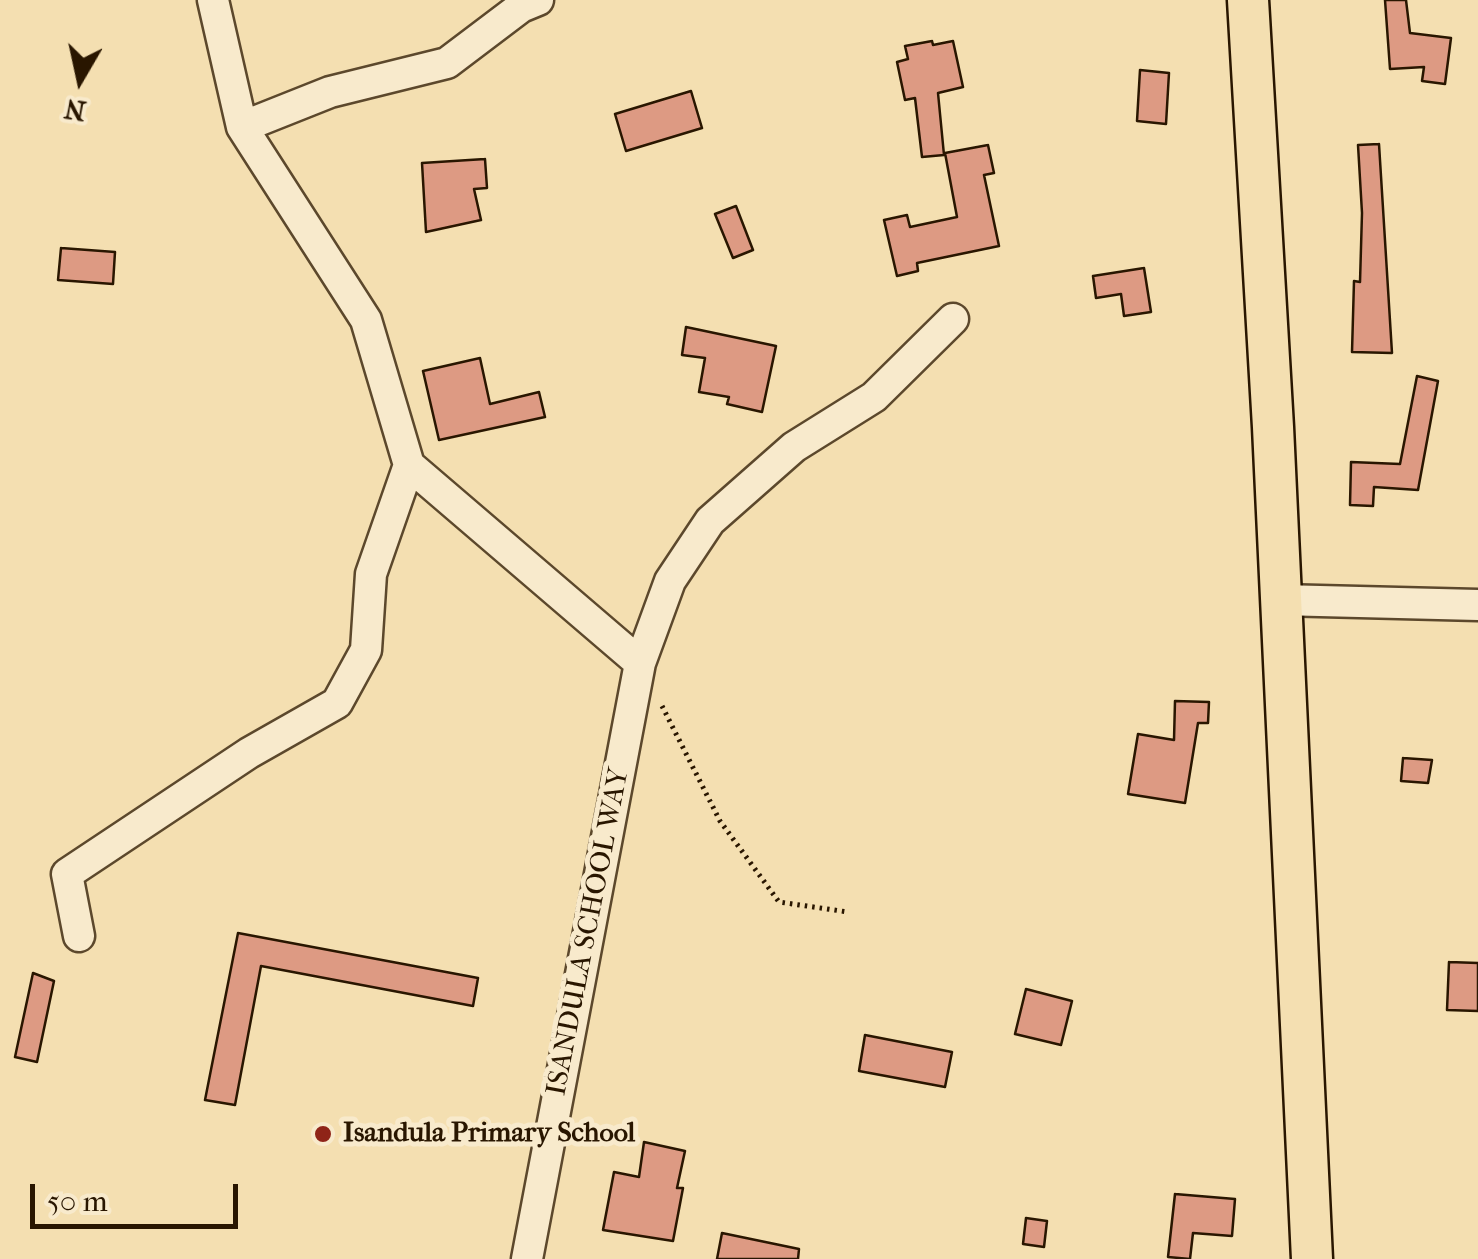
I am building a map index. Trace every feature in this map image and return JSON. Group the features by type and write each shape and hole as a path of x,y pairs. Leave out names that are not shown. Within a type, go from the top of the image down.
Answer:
{"main road":[{"path":"1248,0 1312,1259"}],"street":[{"path":"213,0 242,127 366,320 409,465 640,664"},
{"path":"242,127 330,92 447,63 521,7 538,0"},
{"name":"ISANDULA SCHOOL WAY","path":"527,1259 640,664 670,580 710,521 794,447 874,397 952,319"},
{"path":"80,936 67,874 249,753 338,702 366,650 371,574 409,465"},
{"path":"1280,600 1478,605"}],"path":[{"path":"640,664 720,821 779,902 848,912"}],"building":[{"path":"1385,0 1406,0 1410,33 1451,38 1445,84 1422,81 1424,67 1390,69"},
{"path":"932,41 933,45 953,41 963,87 938,93 944,155 922,157 915,98 905,100 897,62 908,59 905,46"},
{"path":"1140,70 1169,73 1166,124 1137,121"},
{"path":"691,91 702,128 626,151 615,114"},
{"path":"1379,144 1392,353 1352,352 1354,281 1360,282 1362,213 1358,145"},
{"path":"988,145 994,173 984,175 999,246 917,263 918,271 897,276 884,220 907,215 910,227 957,217 945,153"},
{"path":"485,159 487,188 474,189 481,220 426,232 422,163"},
{"path":"736,206 753,250 733,258 715,214"},
{"path":"61,248 115,252 113,284 58,280"},
{"path":"1144,268 1151,312 1124,316 1121,294 1096,298 1093,276"},
{"path":"686,327 776,346 762,412 727,404 729,397 699,392 705,358 682,355"},
{"path":"480,358 490,404 539,392 545,417 439,440 423,371"},
{"path":"1417,376 1438,381 1418,490 1374,487 1373,506 1350,505 1351,462 1400,464"},
{"path":"1175,701 1209,702 1208,723 1198,723 1185,803 1128,794 1138,734 1174,740"},
{"path":"1403,758 1432,760 1428,783 1401,781"},
{"path":"238,933 478,978 473,1006 261,966 235,1105 205,1100"},
{"path":"1449,962 1478,963 1478,1011 1447,1010"},
{"path":"33,973 54,981 37,1062 15,1057"},
{"path":"1026,989 1072,1001 1061,1045 1015,1034"},
{"path":"865,1035 952,1052 945,1087 859,1071"},
{"path":"644,1142 685,1151 677,1188 683,1188 673,1241 603,1230 614,1172 639,1177"},
{"path":"1175,1194 1235,1199 1232,1236 1193,1233 1190,1259 1168,1257"},
{"path":"1026,1218 1047,1221 1044,1247 1023,1244"},
{"path":"722,1233 799,1249 798,1259 717,1259"}],"place":[{"name":"Isandula Primary School","path":"323,1134"}]}
